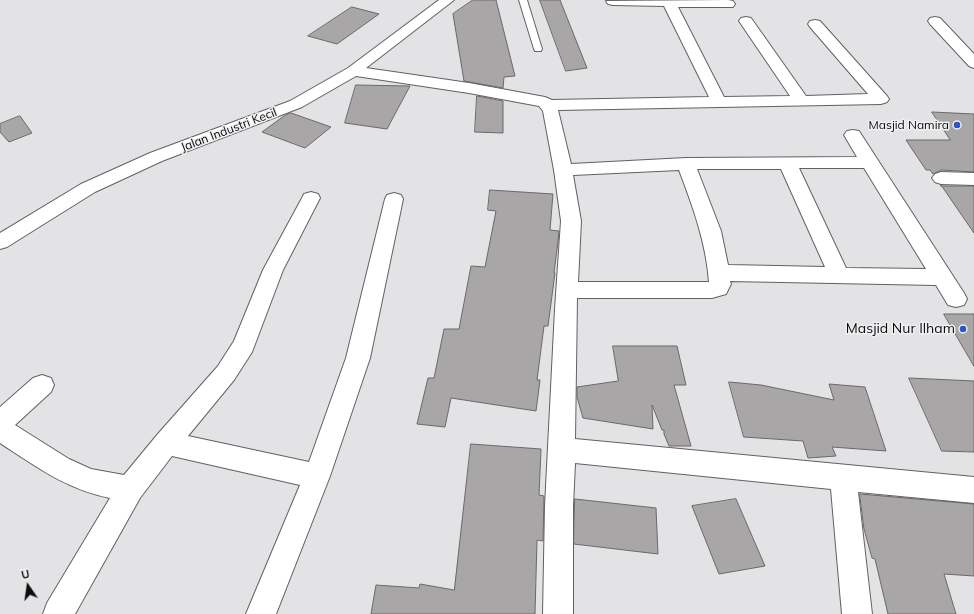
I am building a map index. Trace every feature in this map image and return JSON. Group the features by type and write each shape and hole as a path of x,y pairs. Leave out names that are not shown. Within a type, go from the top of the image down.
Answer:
{"street":[{"name":"Jalan Industri Kecil","path":"0,242 88,188 156,157 296,104 353,71 443,1"},
{"path":"613,1 728,4"},
{"path":"669,3 719,102"},
{"path":"746,21 801,100"},
{"path":"935,21 974,63"},
{"path":"548,105 881,98 814,24"},
{"path":"353,71 469,88 545,102 551,111 563,170 571,221 566,309 559,506 558,614"},
{"path":"853,135 956,299"},
{"path":"563,170 686,164 869,162"},
{"path":"568,290 712,290 718,288 720,284 718,256 714,239 686,164"},
{"path":"788,164 839,276"},
{"path":"941,178 974,179"},
{"path":"58,614 130,489 166,443 226,373 244,345 273,270 311,198"},
{"path":"261,614 318,476 358,358 394,199"},
{"path":"719,273 942,277"},
{"path":"42,385 7,416 1,424 4,432 60,468 90,481 130,489"},
{"path":"166,443 318,476"},
{"path":"562,450 974,490"},
{"path":"843,478 857,614"}],"lane":[{"path":"523,0 538,49"}],"building":[{"path":"473,0 496,0 515,76 504,77 503,88 464,81 453,14"},
{"path":"540,0 560,0 587,68 566,71"},
{"path":"352,7 379,14 337,44 308,36"},
{"path":"356,85 410,86 387,129 345,123"},
{"path":"477,96 503,101 503,133 475,132"},
{"path":"932,112 974,114 974,172 941,170 933,174 930,170 926,170 906,140 950,140"},
{"path":"291,113 331,127 305,148 262,132 284,116"},
{"path":"20,116 32,133 9,142 0,132 0,124"},
{"path":"942,186 974,186 974,233"},
{"path":"490,190 553,194 550,230 559,231 548,326 544,326 537,380 540,380 536,411 451,398 445,427 417,424 428,378 434,378 444,329 459,329 471,266 485,267 496,211 488,210"},
{"name":"Masjid Nur Ilham","path":"944,314 974,314 974,366"},
{"path":"613,346 677,346 686,385 674,385 691,446 669,446 664,430 662,430 652,405 653,429 583,418 577,397 577,387 618,381"},
{"path":"909,378 974,381 974,452 942,451"},
{"path":"729,382 761,385 834,400 829,384 865,387 886,451 832,447 836,456 808,458 803,441 744,437"},
{"path":"471,444 541,449 539,495 544,496 543,541 537,540 535,614 371,614 376,585 419,588 420,584 454,590"},
{"path":"860,494 974,504 974,576 944,574 956,614 888,614 875,559 872,558 864,529"},
{"path":"575,499 656,508 658,554 574,544"},
{"path":"736,499 765,566 719,574 692,506"}],"place":[{"name":"Masjid Namira","path":"957,125"},
{"name":"Masjid Nur Ilham","path":"963,329"}]}
